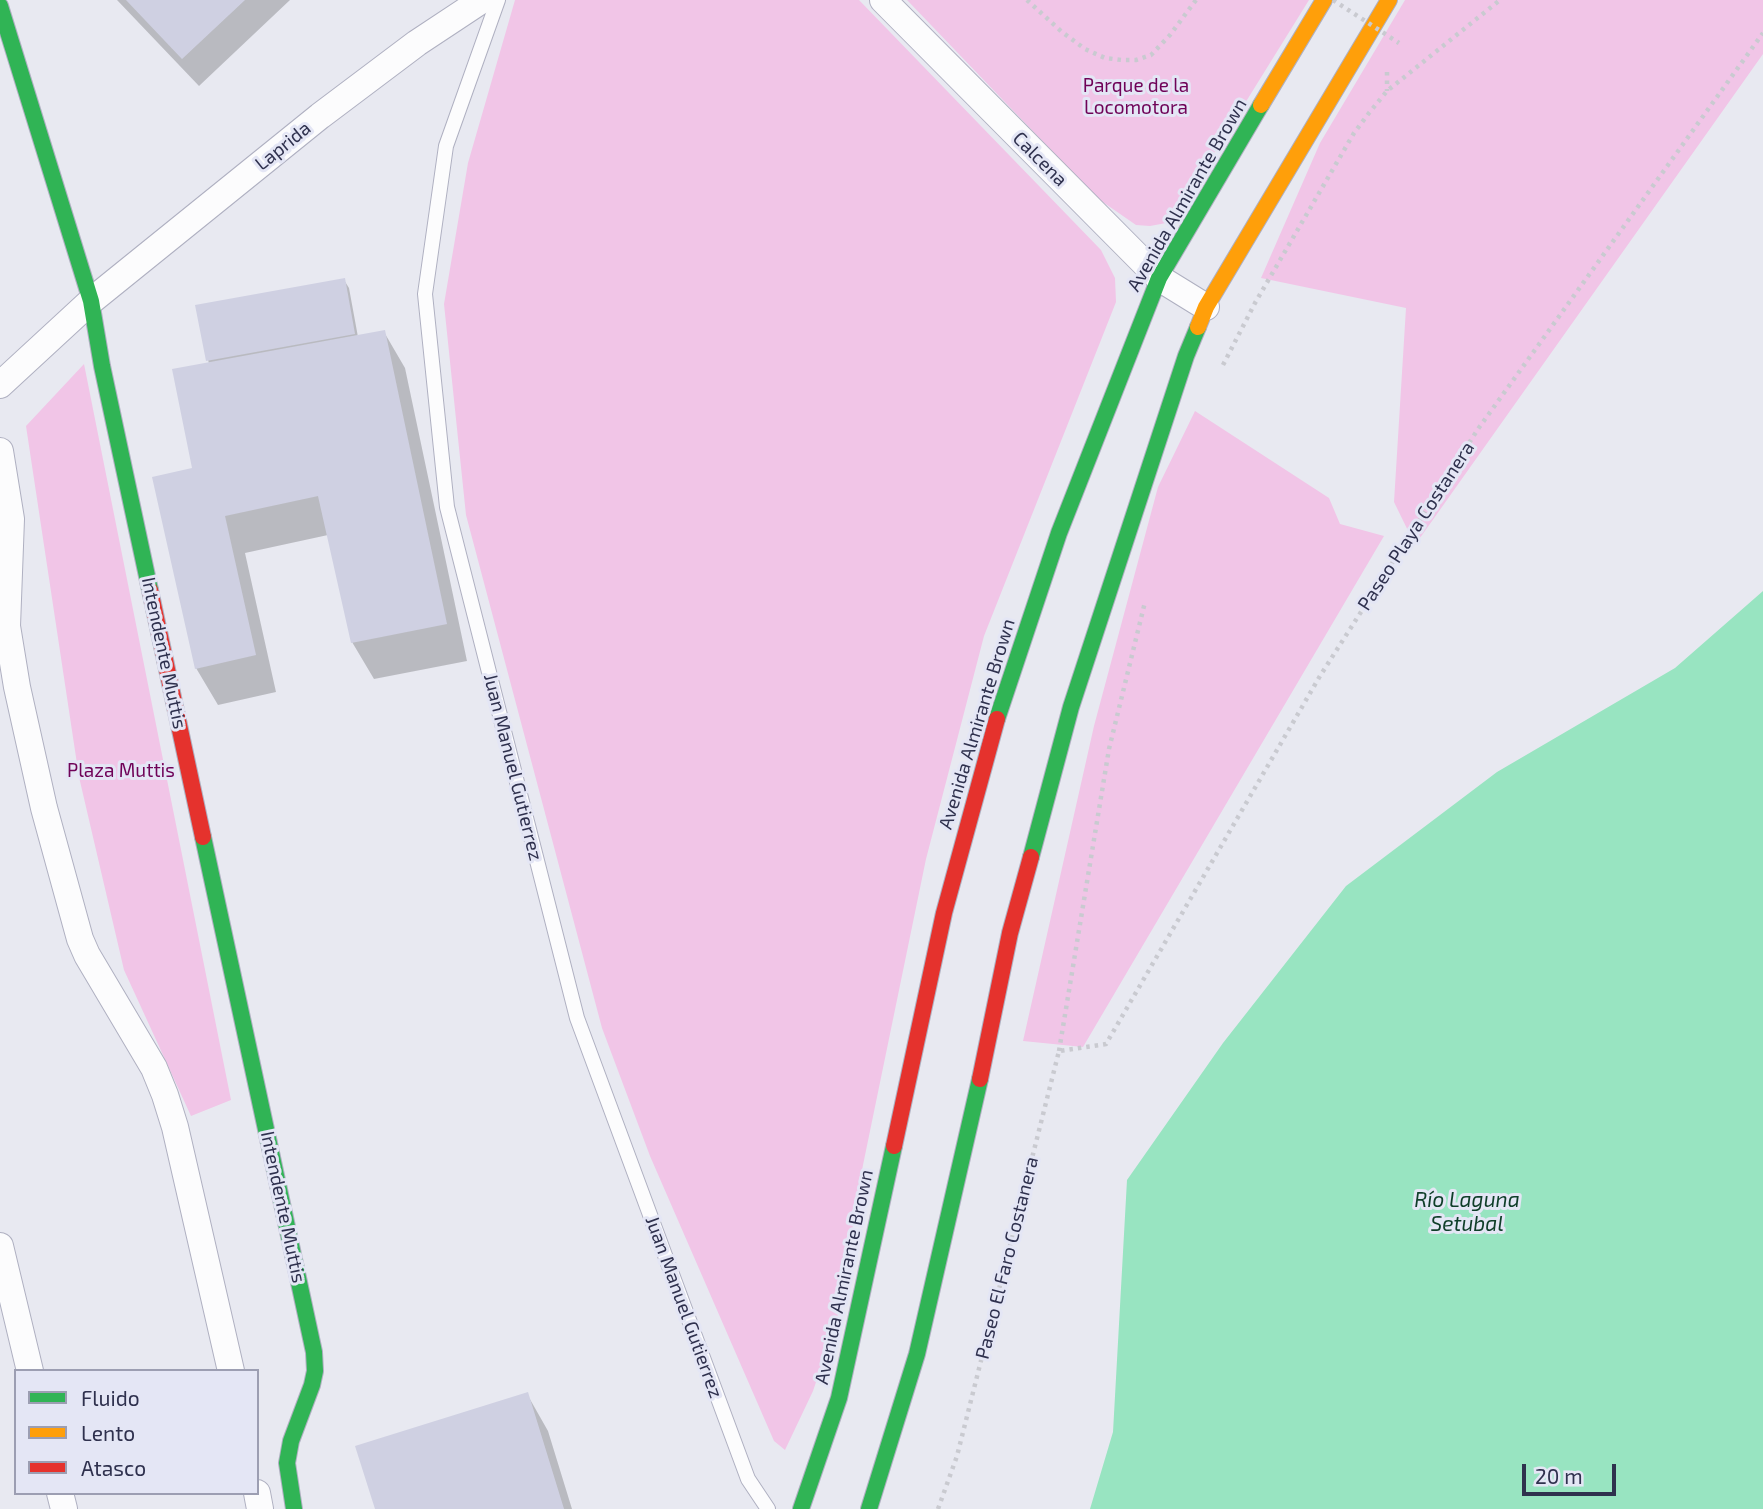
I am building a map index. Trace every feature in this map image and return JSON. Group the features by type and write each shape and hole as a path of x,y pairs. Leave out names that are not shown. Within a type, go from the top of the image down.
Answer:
{"main road":[{"name":"Avenida Almirante Brown","path":"800,1509 839,1398 944,913 1000,708 1059,533 1159,278 1324,0"},
{"path":"869,1509 916,1354 970,1125 1010,933 1071,707 1186,356 1206,307 1389,0"},
{"name":"Intendente Muttis","path":"0,6 91,301 102,366 314,1352 315,1371 312,1385 291,1441 287,1463 294,1509"}],"street":[{"name":"Laprida","path":"0,385 91,301 320,116 417,43 482,0"},
{"name":"Calcena","path":"883,0 1159,278 1206,307"},
{"path":"0,451 11,519 7,626 16,687 44,808 80,939 154,1068 175,1127 231,1369"},
{"path":"0,1247 30,1369"}],"lane":[{"name":"Juan Manuel Gutierrez","path":"498,0 446,146 425,294 447,507 577,1018 748,1479 768,1509"}],"path":[{"path":"1027,0 1085,49 1104,58 1122,61 1151,55 1196,0"},
{"path":"1333,0 1399,43"},
{"path":"1217,377 1255,303 1354,133 1369,113 1387,91 1500,0"},
{"name":"Paseo Playa Costanera","path":"1059,1051 1106,1044 1320,676 1478,429 1763,33"},
{"name":"Paseo El Faro Costanera","path":"938,1509 957,1456 1059,1051 1110,749 1146,601"}],"green space":[{"path":"515,0 859,0 1101,250 1115,278 1116,302 984,636 926,859 863,1165 837,1320 813,1391 785,1450 774,1441 650,1156 602,1028 466,515 444,304 468,163"},
{"name":"Parque de la Locomotora","path":"907,0 1309,0 1180,208 1166,223 1150,226 1136,225 1097,198"},
{"path":"1405,0 1763,0 1763,54 1415,545 1394,502 1406,308 1261,278 1320,143"},
{"name":"Plaza Muttis","path":"84,364 231,1100 191,1116 124,970 79,777 26,426"},
{"path":"1195,411 1329,498 1340,524 1384,536 1083,1047 1023,1041 1094,726 1158,487"}],"water":[{"name":"Río Laguna Setubal","path":"1763,591 1763,1509 1090,1509 1113,1432 1127,1180 1223,1043 1346,886 1497,772 1675,668"}],"building":[{"path":"126,0 245,0 182,59"},
{"path":"345,278 355,334 206,361 195,305"},
{"path":"385,330 447,624 351,643 318,496 225,516 256,655 195,669 152,477 192,468 172,369"},
{"path":"528,1392 564,1509 375,1509 355,1446"}],"traffic: fast":[{"path":"0,6 91,301 102,366 150,590"},
{"path":"997,719 1059,533 1159,278 1261,105"},
{"path":"1031,857 1071,707 1186,356 1198,327"},
{"path":"203,837 314,1352 315,1371 312,1385 291,1441 287,1463 294,1509"},
{"path":"869,1509 917,1354 980,1079"},
{"path":"801,1509 839,1398 894,1146"}],"traffic: slow":[{"path":"1261,105 1324,0"},
{"path":"1198,327 1206,307 1389,0"}],"traffic: jam":[{"path":"150,590 203,837"},
{"path":"894,1146 944,913 997,719"},
{"path":"980,1079 1010,933 1031,857"}]}
